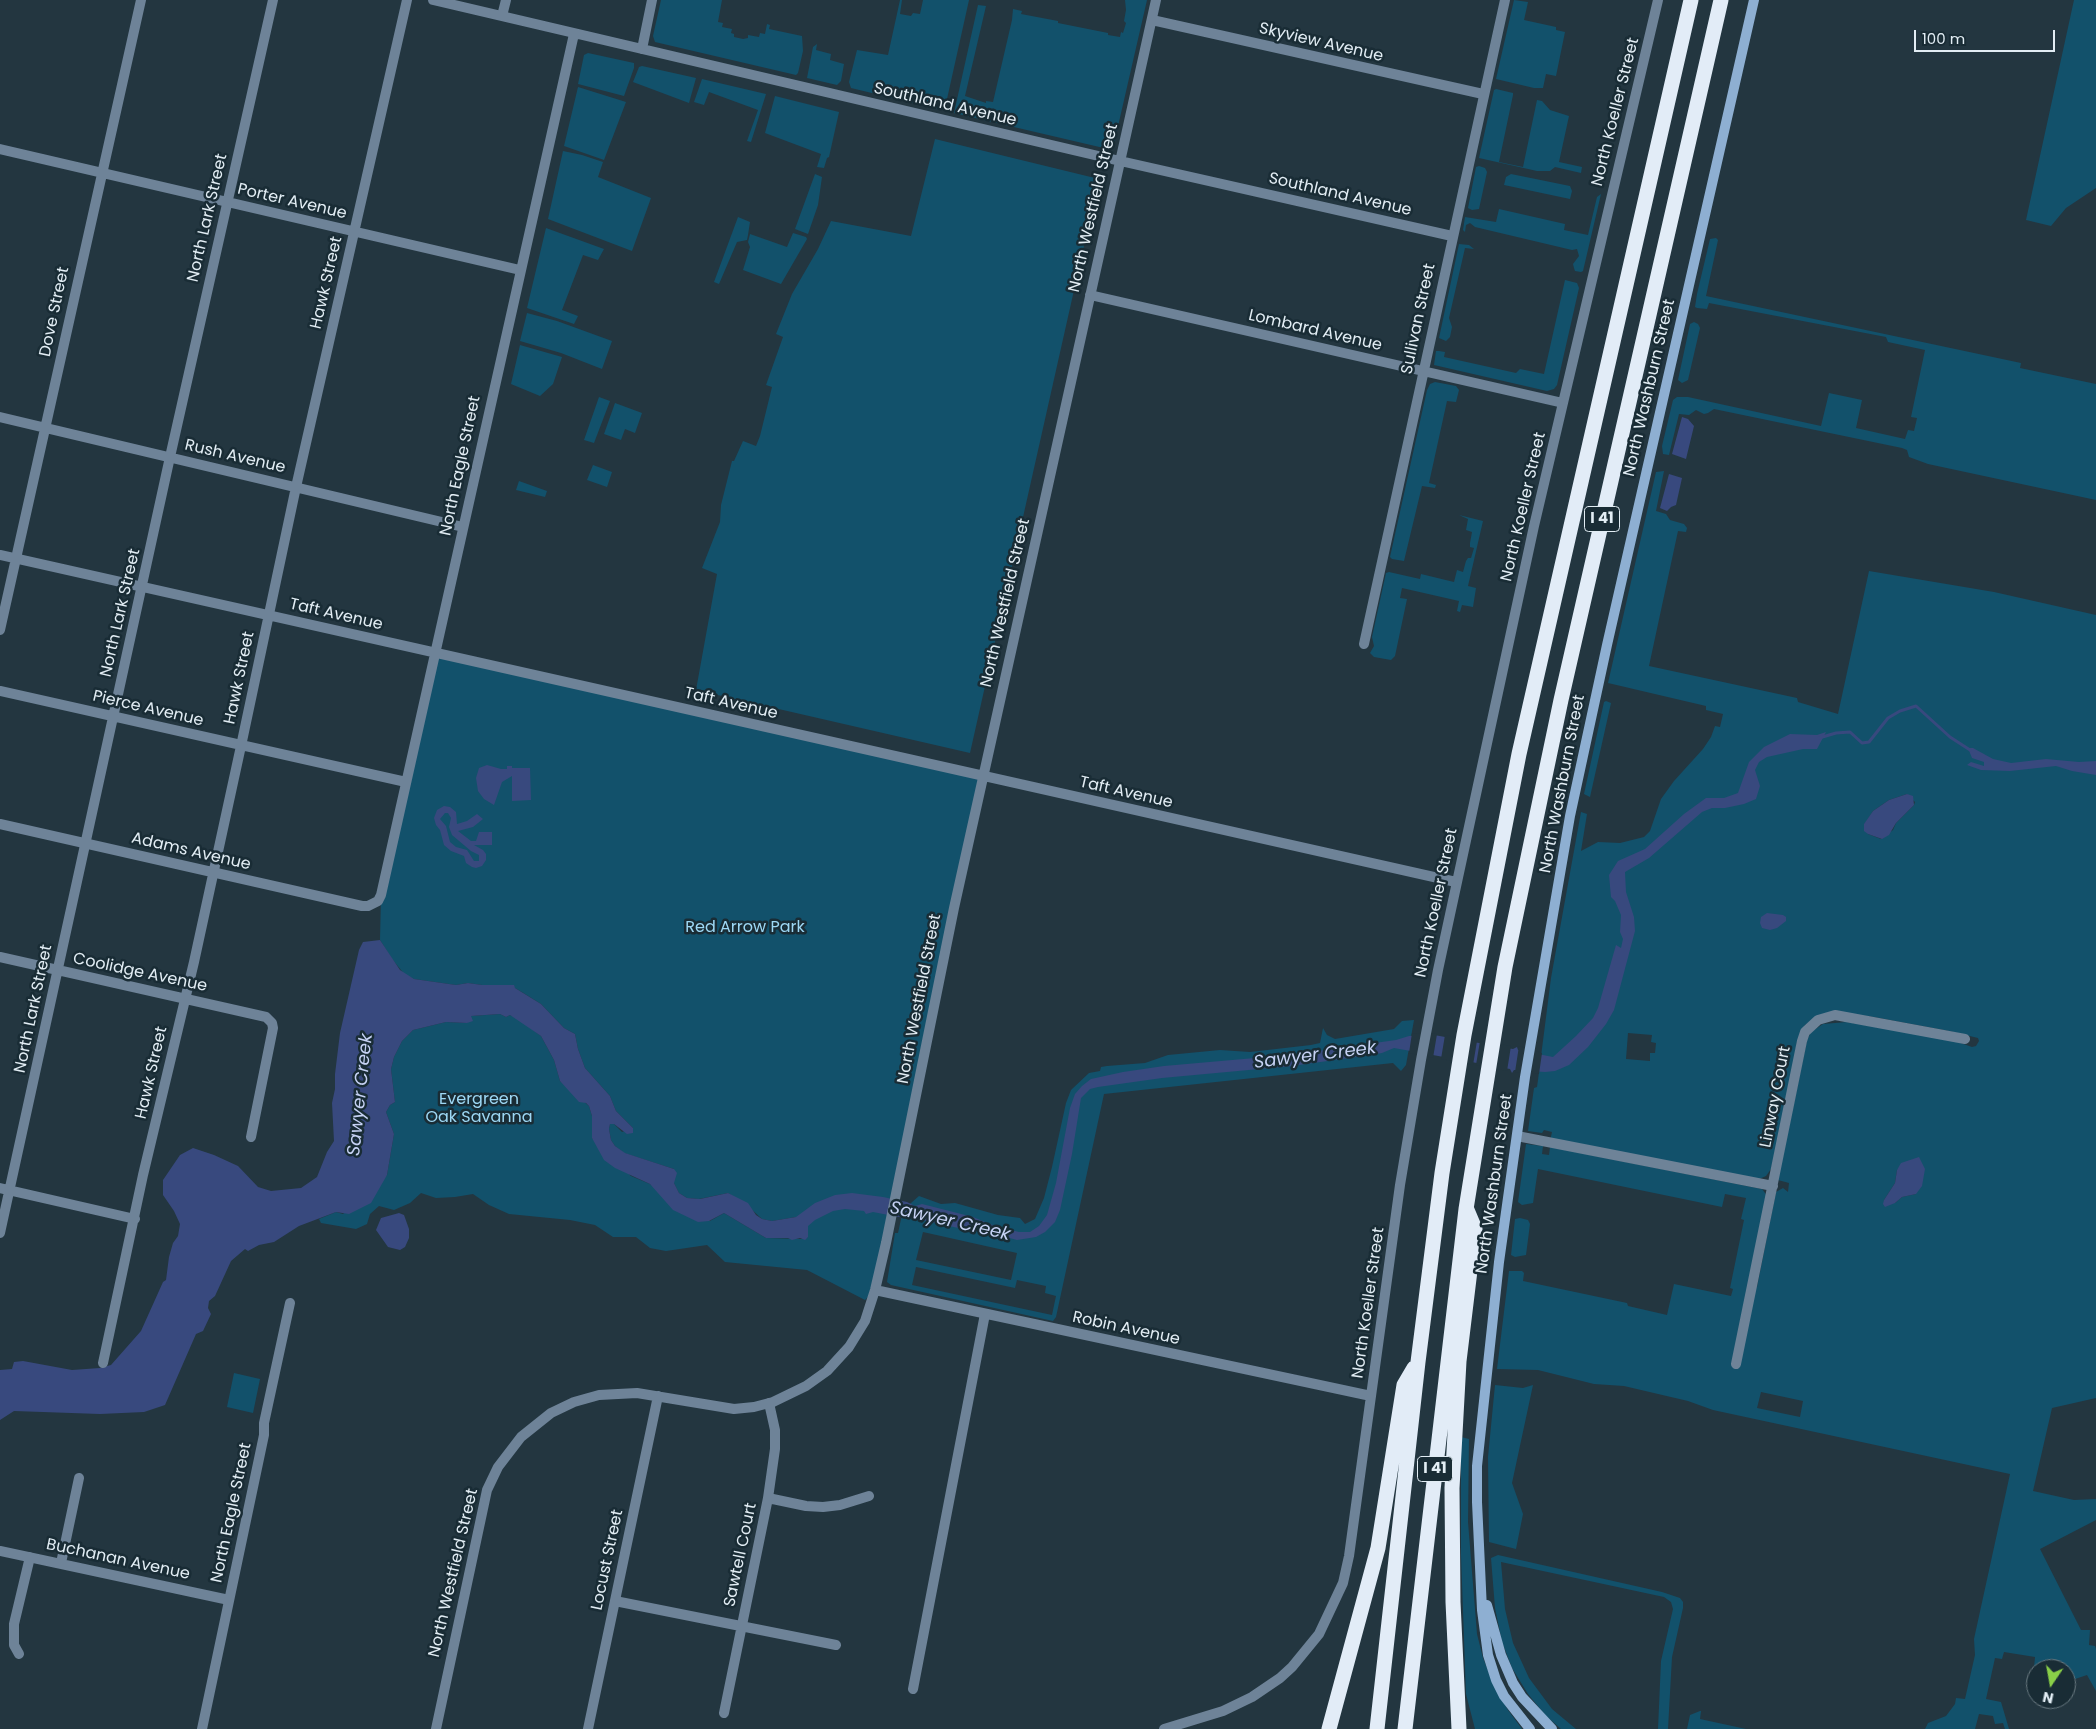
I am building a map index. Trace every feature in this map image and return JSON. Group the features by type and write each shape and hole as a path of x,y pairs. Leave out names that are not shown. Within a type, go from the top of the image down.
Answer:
{"highway":[{"name":"I 41","path":"1377,1729 1418,1362 1458,1066 1519,754 1691,0"},
{"name":"I 41","path":"1405,1729 1466,1209 1492,1040 1529,846 1721,0"},
{"path":"1459,1729 1453,1611 1452,1488 1459,1361 1475,1229 1466,1209"},
{"path":"1329,1729 1378,1548 1404,1385 1418,1362"}],"street":[{"name":"Dove Street","path":"0,630 141,0"},
{"name":"North Lark Street","path":"0,1233 5,1190 58,971 170,457 273,0"},
{"name":"Hawk Street","path":"104,1363 144,1175 241,746 296,487 407,0"},
{"name":"Southland Avenue","path":"433,0 1120,161 1452,236"},
{"path":"502,16 506,0"},
{"path":"642,49 652,0"},
{"name":"North Westfield Street","path":"436,1729 483,1506 492,1478 505,1456 530,1428 551,1413 574,1402 611,1394 637,1393 724,1408 744,1408 769,1403 806,1386 836,1363 859,1332 870,1309 890,1223 952,917 1156,0"},
{"name":"Sullivan Street","path":"1364,644 1504,0"},
{"name":"North Koeller Street","path":"1164,1729 1222,1711 1252,1698 1292,1667 1319,1634 1335,1602 1346,1570 1399,1193 1421,1060 1456,882 1563,402 1658,0"},
{"name":"North Washburn Street","path":"1530,1729 1504,1696 1496,1680 1488,1655 1484,1633 1477,1502 1479,1436 1499,1262 1525,1077 1570,816 1607,645 1754,0"},
{"name":"Skyview Avenue","path":"1152,20 1483,94"},
{"name":"North Eagle Street","path":"374,904 381,895 574,34"},
{"name":"Porter Avenue","path":"0,149 520,270"},
{"name":"Lombard Avenue","path":"1090,294 1424,372 1563,402"},
{"name":"Rush Avenue","path":"0,417 463,527"},
{"name":"Taft Avenue","path":"0,556 1456,882"},
{"name":"Pierce Avenue","path":"0,692 406,782"},
{"name":"Adams Avenue","path":"0,824 362,906 374,904"},
{"name":"Coolidge Avenue","path":"0,958 266,1017 272,1023 273,1028 251,1137"},
{"name":"Linway Court","path":"1736,1364 1802,1041 1811,1025 1826,1016 1836,1015 1965,1039"},
{"path":"1517,1136 1773,1186"},
{"path":"5,1190 135,1219"},
{"name":"Robin Avenue","path":"875,1290 1371,1396"},
{"name":"North Eagle Street","path":"202,1729 290,1302"},
{"path":"913,1689 986,1314"},
{"name":"Locust Street","path":"588,1729 658,1396"},
{"name":"Sawtell Court","path":"724,1713 768,1498 775,1449 775,1430 769,1403"},
{"path":"61,1563 79,1478"},
{"path":"768,1498 806,1506 823,1507 840,1505 869,1496"},
{"name":"Buchanan Avenue","path":"0,1551 230,1600"},
{"path":"19,1654 14,1645 14,1624 30,1557"},
{"name":"North Washburn Street","path":"1481,1585 1497,1644 1506,1668 1522,1697 1552,1729"},
{"path":"615,1601 836,1645"}],"green space":[{"path":"661,0 722,0 718,22 723,23 722,27 732,29 731,33 734,34 734,37 743,39 748,38 748,35 759,37 760,33 765,34 767,24 770,25 769,29 802,36 803,51 798,73 796,75 655,42 653,36"},
{"path":"900,0 902,0 900,14 911,16 913,13 920,14 923,0 969,0 943,110 851,88 849,82 857,50 888,55"},
{"path":"1125,0 1147,0 1113,148 1108,149 954,113 978,5 986,6 965,96 986,103 986,101 993,102 1013,9 1022,11 1021,14 1058,21 1058,23 1120,37 1126,23 1124,21"},
{"path":"1514,0 1528,2 1524,20 1556,27 1556,30 1565,32 1556,76 1546,74 1543,88 1534,88 1496,79"},
{"path":"2074,0 2096,0 2096,188 2066,208 2051,226 2026,220"},
{"path":"817,44 816,50 831,54 830,60 844,64 841,81 837,85 807,78 813,47"},
{"path":"588,53 634,63 624,96 578,84 584,55"},
{"path":"642,66 696,78 689,103 633,82 639,67"},
{"path":"702,79 766,94 751,142 747,141 758,110 709,92 704,105 694,102"},
{"path":"578,87 626,102 604,160 564,146"},
{"path":"1494,90 1513,93 1499,162 1523,167 1537,100 1542,101 1550,110 1569,116 1559,162 1582,167 1581,173 1555,167 1550,171 1537,171 1479,158"},
{"path":"775,96 839,112 829,157 824,168 817,167 821,154 765,133"},
{"path":"935,139 1099,179 970,753 696,690 717,574 702,568 720,522 721,505 732,461 734,461 743,441 756,446 760,436 772,387 766,385 783,337 776,334 792,294 818,249 831,221 911,236"},
{"path":"563,151 603,162 598,177 651,198 632,251 548,219"},
{"path":"1476,167 1485,168 1487,172 1479,209 1472,210 1468,208"},
{"path":"815,174 822,177 818,205 808,234 795,229"},
{"path":"1511,174 1570,186 1572,191 1570,199 1504,185 1506,177"},
{"path":"1601,194 1583,271 1581,272 1575,271 1573,264 1579,256 1577,249 1572,250 1475,227 1470,223 1466,225 1465,232 1463,230 1465,217 1496,222 1499,209 1565,224 1564,230 1588,235 1597,197"},
{"path":"738,217 750,222 747,240 737,242 719,284 714,282"},
{"path":"546,228 604,249 598,260 583,255 562,310 578,316 574,324 527,308"},
{"path":"793,233 807,239 781,284 743,270 750,247 748,242 750,234 787,247"},
{"path":"1716,238 1718,240 1706,296 2021,363 2020,368 2096,384 2096,500 1928,464 1909,457 1907,450 1902,448 1714,409 1704,414 1696,410 1689,415 1679,414 1669,455 1663,454 1662,446 1673,400 1677,397 1688,397 1821,426 1829,393 1862,400 1856,428 1905,439 1908,430 1914,431 1917,418 1911,417 1925,350 1888,342 1886,337 1709,303 1707,309 1695,307 1710,239"},
{"path":"1459,244 1469,245 1474,249 1465,248 1449,318 1452,327 1450,337 1446,341 1439,338"},
{"path":"1565,280 1577,283 1579,288 1557,385 1554,389 1547,391 1434,365 1436,351 1439,351 1445,352 1444,357 1516,373 1520,369 1544,374"},
{"path":"527,313 557,321 612,341 602,369 561,353 520,341"},
{"path":"1694,322 1700,328 1688,380 1682,383 1678,380 1690,324"},
{"path":"520,345 562,357 553,384 540,396 511,384"},
{"path":"1435,382 1456,386 1459,390 1456,402 1447,401 1429,483 1436,485 1435,488 1422,486 1404,561 1392,559 1390,557 1427,390 1430,384"},
{"path":"599,397 610,401 594,443 584,440"},
{"path":"615,403 642,413 635,433 625,429 621,440 604,434"},
{"path":"593,465 612,472 607,487 587,480"},
{"path":"1664,471 1656,511 1666,514 1670,520 1684,524 1687,528 1686,532 1678,531 1649,666 1797,698 1798,702 1838,714 1869,571 1994,592 2096,615 2096,1398 2052,1408 2033,1491 2074,1500 2096,1499 2096,1520 2040,1549 2081,1630 2090,1630 2089,1645 2095,1646 2096,1649 2096,1691 2087,1675 2076,1679 2076,1659 2035,1659 2035,1657 2004,1652 2002,1659 1995,1658 1986,1699 2001,1702 2009,1729 2005,1729 2003,1723 1995,1724 1993,1716 1979,1714 1975,1729 1925,1729 1928,1723 1946,1716 1955,1704 1956,1698 1965,1699 1975,1655 1974,1639 2010,1474 1713,1410 1688,1401 1624,1386 1594,1384 1538,1370 1497,1369 1509,1271 1522,1271 1524,1273 1523,1281 1627,1303 1628,1306 1667,1315 1674,1284 1731,1296 1733,1289 1730,1288 1744,1220 1741,1219 1746,1198 1725,1194 1722,1207 1538,1169 1533,1203 1522,1205 1518,1202 1526,1144 1543,1146 1542,1154 1549,1155 1550,1147 1762,1189 1768,1197 1750,1288 1757,1287 1776,1192 1783,1188 1788,1192 1789,1183 1778,1180 1807,1040 1811,1032 1823,1024 1847,1022 1952,1040 1972,1047 1976,1046 1979,1041 1978,1038 1949,1031 1874,1017 1851,1014 1814,1019 1805,1025 1797,1042 1788,1094 1771,1169 1766,1176 1759,1179 1550,1141 1552,1132 1544,1130 1542,1133 1528,1131 1534,1088 1537,1087 1551,978 1581,812 1587,814 1581,851 1598,842 1620,843 1644,837 1650,831 1661,799 1674,781 1703,749 1711,737 1715,726 1720,727 1723,714 1706,710 1706,706 1608,683 1656,472","holes":["1907,794 1915,802 1914,805 1896,823 1893,830 1881,839 1868,834 1864,825 1873,811 1889,800","1628,1033 1652,1035 1651,1042 1656,1043 1655,1053 1650,1053 1650,1061 1626,1059","1914,1159 1916,1194 1902,1197 1895,1203 1884,1200 1895,1183 1897,1170","1761,1392 1803,1401 1800,1417 1757,1408"]},
{"path":"519,481 547,491 545,497 516,490"},
{"path":"1459,515 1483,521 1468,586 1476,588 1473,607 1462,605 1460,612 1457,611 1459,601 1402,588 1400,598 1407,599 1395,656 1391,660 1374,657 1370,653 1374,646 1372,637 1386,573 1389,572 1420,579 1421,574 1454,582 1457,570 1463,572 1466,561 1468,558 1471,558 1474,548 1470,547 1472,532 1466,530 1468,519"},
{"name":"Red Arrow Park","path":"435,653 983,776 875,1290 865,1300 807,1270 725,1262 707,1245 666,1251 650,1248 636,1237 613,1237 595,1225 570,1220 509,1214 489,1205 473,1194 436,1198 421,1193 410,1203 394,1210 379,1206 370,1214 367,1224 356,1229 321,1223 319,1219 336,1212 343,1214 387,1175 394,1134 386,1112 390,1105 395,1102 391,1069 394,1057 402,1041 413,1030 446,1022 467,1023 471,1016 500,1014 506,1017 510,1015 517,1018 541,1036 554,1060 560,1081 589,1106 592,1116 592,1138 631,1176 650,1184 699,1220 710,1221 724,1213 766,1238 803,1239 808,1237 807,1231 796,1217 772,1221 762,1219 728,1193 699,1199 687,1198 679,1193 674,1183 674,1169 624,1153 615,1146 611,1140 610,1124 614,1124 622,1132 633,1128 616,1111 610,1096 585,1068 575,1034 564,1028 541,1004 510,985 468,983 456,985 414,979 405,975 392,959 380,940 381,895"},
{"path":"1604,702 1611,703 1590,797 1584,794"},
{"path":"1414,1020 1406,1065 1401,1071 1393,1063 1104,1094 1056,1317 1053,1321 891,1285 887,1282 895,1233 898,1233 903,1210 919,1196 941,1204 955,1203 998,1215 1020,1218 1025,1224 1035,1219 1044,1198 1066,1103 1071,1090 1089,1073 1100,1071 1101,1067 1145,1063 1168,1055 1220,1050 1250,1052 1311,1045 1320,1043 1323,1028 1327,1035 1335,1039 1394,1029 1402,1021","holes":["923,1232 1017,1253 1011,1280 916,1260","916,1267 1015,1288 1017,1280 1046,1286 1045,1293 1056,1296 1052,1315 912,1285"]},
{"path":"1515,1219 1528,1220 1530,1224 1526,1255 1515,1257 1511,1255"},
{"path":"234,1373 260,1379 253,1413 227,1407"},
{"path":"1495,1385 1523,1388 1533,1385 1512,1483 1523,1514 1516,1549 1489,1542 1488,1457"},
{"path":"1461,1437 1469,1439 1468,1522 1477,1634 1483,1658 1494,1685 1508,1710 1522,1729 1475,1729 1466,1694 1461,1555"},
{"path":"1498,1555 1662,1592 1680,1598 1683,1602 1683,1608 1672,1657 1668,1729 1658,1729 1661,1661 1673,1609 1671,1602 1664,1597 1501,1562 1505,1609 1513,1643 1529,1678 1552,1709 1576,1729 1561,1729 1546,1716 1528,1694 1512,1668 1502,1642 1495,1608 1491,1558"},
{"path":"1701,1711 1700,1719 1746,1729 1687,1729 1690,1715"}],"water":[{"path":"1682,417 1688,419 1694,426 1686,459 1672,454"},
{"path":"1669,474 1682,478 1676,505 1667,511 1660,508"},
{"path":"1826,732 1817,749 1803,749 1767,757 1759,762 1755,770 1760,786 1756,799 1744,804 1725,808 1712,808 1702,812 1649,858 1625,872 1626,892 1634,917 1635,931 1614,1010 1606,1024 1588,1047 1569,1065 1555,1071 1514,1070 1512,1073 1510,1069 1394,1048 1382,1053 1292,1066 1162,1078 1098,1087 1090,1089 1081,1098 1060,1210 1055,1222 1045,1232 1036,1237 1017,1240 984,1231 972,1231 917,1219 873,1212 866,1214 864,1211 845,1209 833,1211 815,1220 808,1226 808,1237 805,1240 800,1238 792,1240 788,1238 766,1238 724,1213 709,1221 698,1222 673,1210 650,1184 615,1168 604,1160 592,1138 592,1116 589,1106 586,1103 579,1102 560,1081 554,1060 541,1036 510,1015 506,1017 500,1014 471,1016 473,1021 467,1023 446,1022 413,1030 402,1041 394,1057 391,1069 395,1102 390,1105 386,1112 394,1134 387,1175 371,1203 349,1214 336,1212 299,1226 274,1242 259,1245 248,1251 245,1249 231,1261 215,1296 209,1301 208,1308 211,1314 203,1331 196,1334 165,1405 144,1412 100,1414 14,1411 0,1420 0,1370 12,1369 14,1362 23,1361 72,1370 100,1368 111,1365 141,1331 163,1282 166,1280 169,1257 173,1243 178,1236 180,1224 163,1195 163,1180 180,1155 193,1148 214,1155 238,1166 258,1187 271,1191 301,1188 317,1177 327,1152 334,1141 332,1103 340,1033 359,950 363,942 380,940 400,970 414,979 456,985 468,983 514,985 515,988 541,1004 564,1028 575,1034 585,1068 610,1096 616,1111 633,1128 633,1133 627,1134 614,1124 610,1124 611,1140 615,1146 625,1153 674,1169 677,1173 674,1183 679,1193 687,1198 700,1199 728,1193 748,1203 756,1215 762,1219 772,1221 796,1217 815,1203 835,1195 852,1193 883,1197 907,1202 915,1206 922,1204 973,1217 995,1226 1019,1232 1030,1232 1039,1226 1047,1215 1056,1183 1070,1108 1075,1094 1091,1079 1164,1066 1289,1055 1396,1040 1409,1036 1434,1035 1513,1049 1517,1047 1518,1050 1553,1057 1593,1018 1598,1008 1616,945 1621,948 1623,939 1620,932 1621,915 1615,901 1611,897 1609,875 1618,861 1645,849 1684,814 1706,798 1724,798 1738,793 1749,762 1764,747 1790,734 1817,735"},
{"path":"1968,748 1973,748 1993,759 2011,763 2046,759 2079,762 2096,761 2096,775 2056,766 2010,771 1981,770 1967,765 1971,762 1984,766 1984,762 1972,758"},
{"path":"487,765 501,769 507,769 507,766 512,766 512,768 530,768 531,800 512,801 512,776 502,782 494,805 484,799 478,791 476,778 479,768"},
{"path":"1907,794 1913,796 1914,805 1896,823 1889,835 1882,839 1864,831 1864,824 1873,811 1889,800"},
{"path":"444,806 450,807 456,812 457,824 467,821 477,814 483,819 473,827 458,831 471,841 476,841 479,832 492,832 492,845 474,845 486,854 486,860 482,866 472,867 466,863 464,856 451,851 444,845 434,818 437,810","holes":["445,813 448,813 451,818 449,827 452,835 471,851 479,855 479,861 474,861 467,850 456,847 450,842 446,826 440,819"]},
{"path":"1767,913 1783,915 1786,917 1786,921 1777,928 1770,930 1762,928 1760,923 1761,917"},
{"path":"1919,1157 1925,1169 1922,1186 1916,1194 1902,1197 1895,1203 1885,1207 1883,1204 1884,1200 1895,1183 1897,1170 1901,1163"},
{"path":"399,1213 404,1215 409,1229 409,1238 405,1247 400,1250 388,1247 376,1230 381,1218"}],"pier":[{"path":"1412,1033 1437,1034 1433,1058 1409,1053"},
{"path":"1445,1035 1477,1041 1473,1065 1441,1059"},
{"path":"1480,1041 1511,1046 1507,1071 1476,1065"},
{"path":"1519,1046 1542,1053 1539,1074 1515,1072"}],"waterway":[{"name":"Sawyer Creek","path":"1819,738 1836,733 1850,732 1862,743 1869,742 1888,718 1900,711 1916,706 1950,737 1970,750"}],"park label":[{"name":"Evergreen Oak Savanna","path":"479,1109"}]}
